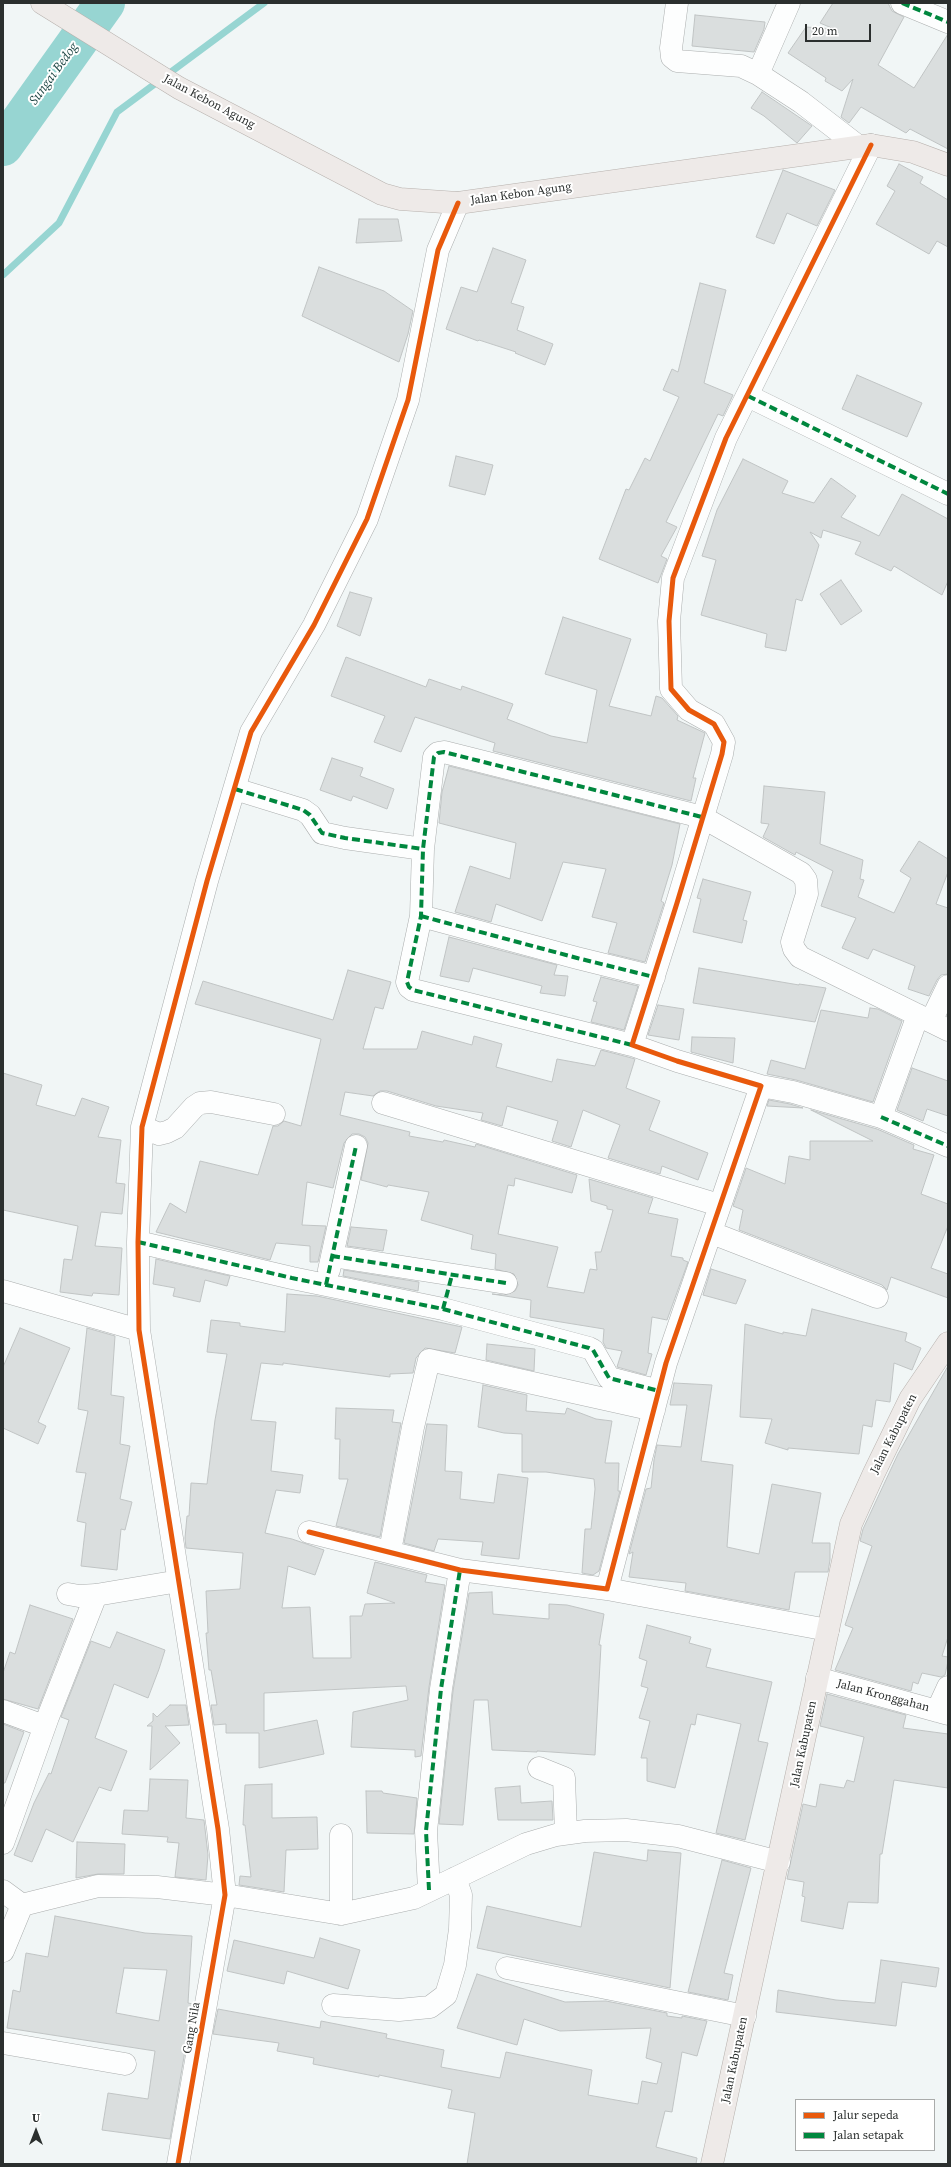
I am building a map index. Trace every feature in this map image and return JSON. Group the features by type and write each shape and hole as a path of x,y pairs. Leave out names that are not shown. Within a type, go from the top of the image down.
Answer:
{"main road":[{"name":"Jalan Kebon Agung","path":"42,3 179,88 382,194 400,199 458,203 864,146 913,152 948,165"},
{"name":"Jalan Kabupaten","path":"712,2164 779,1862 851,1524 910,1399 948,1343"}],"street":[{"path":"632,1045 722,754 724,742 714,724 689,710 671,689 669,620 672,578 726,438 748,396 864,146 758,74 741,66 677,61 672,57 671,48 677,3"},
{"path":"758,74 789,3"},
{"path":"902,3 948,22"},
{"name":"Gang Nila","path":"178,2164 225,1895 218,1829 139,1330 138,1242 142,1127 207,881 236,789 251,732 314,625 367,519 408,400 438,250 458,203"},
{"path":"748,396 948,494"},
{"path":"932,1022 800,957 794,950 792,942 807,894 806,880 801,873 702,817 444,752 438,753 434,757 423,850 422,916 407,982 409,987 413,990 632,1045 677,1061 761,1086 793,1092 881,1117 948,1146"},
{"path":"236,789 303,810 310,815 322,833 423,850"},
{"path":"422,916 577,958 654,977"},
{"path":"881,1117 932,1022 948,986"},
{"path":"607,1589 666,1363 712,1233 719,1205 761,1086"},
{"path":"142,1127 159,1134 167,1132 175,1128 194,1107 200,1103 211,1102 274,1114"},
{"path":"384,1103 719,1205"},
{"path":"326,1285 356,1146"},
{"path":"712,1233 877,1297"},
{"path":"138,1242 326,1285 443,1309 589,1348 593,1350 609,1378 657,1400"},
{"path":"332,1256 506,1283"},
{"path":"443,1309 452,1275"},
{"path":"3,1291 139,1330"},
{"path":"390,1551 413,1427 429,1360 657,1400"},
{"path":"309,1532 390,1551 460,1570 607,1589 828,1630"},
{"path":"429,1890 426,1831 441,1689 460,1570"},
{"path":"68,1594 79,1596 96,1595 179,1582"},
{"path":"3,1843 44,1726 96,1595"},
{"name":"Jalan Kronggahan","path":"817,1678 943,1712"},
{"path":"943,1712 948,1688"},
{"path":"3,1711 44,1726"},
{"path":"539,1768 564,1778 566,1833"},
{"path":"3,1892 22,1905 98,1886 157,1887 225,1895 342,1914 407,1900 526,1844 566,1833 626,1830 678,1836 779,1862"},
{"path":"342,1835 342,1914"},
{"path":"333,2005 399,2010 430,2007 446,1995 456,1965 460,1930 461,1895 455,1878"},
{"path":"3,1951 22,1905"},
{"path":"507,1968 745,2016"},
{"path":"3,2043 125,2064"}],"building":[{"path":"833,3 888,3 892,11 904,17 878,65 914,88 948,34 948,149 910,129 906,133 861,107 849,123 841,117 853,79 842,91 825,81 826,78 788,53 806,27 834,29 820,23"},
{"path":"695,15 765,22 764,29 754,52 692,46"},
{"path":"762,92 812,126 797,143 764,116 751,108"},
{"path":"899,164 923,177 920,183 948,200 948,247 937,241 929,254 876,224 895,191 887,186"},
{"path":"783,170 835,190 817,226 787,213 774,244 756,237"},
{"path":"359,219 398,219 402,241 356,243"},
{"path":"493,248 526,260 511,303 524,307 517,330 553,344 545,365 515,353 516,352 479,340 478,341 446,329 461,287 477,292"},
{"path":"319,267 384,291 413,311 408,334 399,362 302,316"},
{"path":"700,283 726,290 704,383 733,395 723,416 718,414 666,522 677,527 661,556 667,559 658,583 599,559 626,489 629,490 645,458 650,461 679,397 663,390 672,369 678,372"},
{"path":"857,375 922,403 907,437 842,409"},
{"path":"456,456 493,465 485,495 449,486"},
{"path":"743,459 788,481 782,493 814,503 831,478 856,496 841,517 879,536 902,494 948,519 948,581 942,595 894,566 891,571 855,554 861,542 823,530 821,538 810,532 819,545 802,601 796,599 786,651 765,647 767,634 701,615 716,560 702,556 717,510"},
{"path":"841,580 862,611 841,625 820,594"},
{"path":"350,592 372,598 360,636 337,626"},
{"path":"563,617 631,639 609,706 651,716 656,696 662,698 678,716 677,720 705,733 693,778 696,778 691,801 493,751 495,743 415,717 401,752 374,742 385,716 331,696 346,657 426,687 429,679 461,690 462,686 513,704 507,719 551,736 587,743 597,690 545,674"},
{"path":"332,758 363,768 360,776 394,789 387,809 353,796 351,801 320,790"},
{"path":"449,766 680,824 672,865 661,901 664,903 645,962 608,953 617,923 592,917 606,869 563,862 542,921 496,904 491,922 455,912 470,866 510,879 516,843 439,823 442,792"},
{"path":"764,786 825,792 820,844 863,860 860,879 864,880 858,897 894,913 911,878 900,871 919,841 948,859 948,872 936,904 948,908 948,974 941,975 929,996 908,989 915,966 873,949 868,959 842,948 856,918 821,906 833,871 796,852 795,855 763,837 769,824 761,823"},
{"path":"703,879 751,892 743,920 747,921 742,943 693,932 701,899 697,898"},
{"path":"449,937 557,965 554,975 568,976 565,996 540,993 542,986 473,968 469,982 440,976"},
{"path":"699,968 799,985 826,988 815,1022 693,1003"},
{"path":"348,970 391,982 383,1009 375,1007 363,1049 417,1049 422,1031 472,1045 474,1036 502,1044 496,1067 552,1082 557,1059 595,1066 601,1050 635,1059 626,1088 660,1101 649,1130 708,1153 698,1180 662,1166 660,1174 608,1158 620,1125 583,1110 571,1147 552,1141 558,1121 507,1106 502,1126 481,1120 483,1113 436,1106 387,1091 380,1091 373,1096 345,1092 340,1115 410,1132 409,1136 443,1142 444,1140 475,1147 476,1144 577,1175 572,1193 515,1178 514,1186 508,1185 498,1234 558,1247 547,1287 584,1293 590,1269 597,1270 595,1252 601,1252 613,1210 607,1209 607,1206 591,1201 589,1179 653,1198 648,1213 678,1219 671,1256 683,1258 683,1260 688,1262 667,1320 652,1317 648,1353 652,1354 646,1375 617,1367 622,1351 606,1348 603,1342 604,1329 530,1317 531,1300 492,1294 504,1295 515,1291 518,1285 514,1274 495,1269 496,1254 471,1249 473,1235 421,1220 429,1192 388,1185 387,1187 361,1180 368,1143 365,1137 359,1134 352,1134 344,1143 333,1188 307,1182 302,1225 326,1226 318,1262 310,1262 310,1246 276,1243 270,1260 156,1232 170,1203 186,1213 200,1161 258,1175 273,1126 278,1126 284,1121 301,1126 321,1039 195,1004 203,981 333,1020"},
{"path":"601,977 638,986 624,1030 591,1022 597,1002 593,1001"},
{"path":"658,1005 684,1009 679,1040 648,1035"},
{"path":"870,1008 878,1009 902,1021 873,1102 796,1080 767,1074 771,1060 805,1069 821,1010 868,1018"},
{"path":"692,1037 735,1038 733,1063 691,1052"},
{"path":"912,1068 948,1081 948,1116 927,1109 923,1121 897,1110"},
{"path":"3,1073 42,1085 36,1105 75,1116 82,1098 109,1107 98,1137 121,1140 116,1183 125,1184 122,1214 101,1212 95,1246 122,1248 119,1295 93,1293 92,1296 60,1292 64,1259 72,1260 78,1226 3,1210"},
{"path":"769,1100 790,1104 803,1108 767,1106"},
{"path":"811,1110 877,1129 914,1145 913,1149 934,1155 921,1194 948,1204 948,1226 931,1268 948,1274 948,1298 891,1277 887,1290 882,1285 739,1230 743,1210 733,1206 746,1168 785,1184 789,1156 810,1160 810,1141 873,1141"},
{"path":"351,1227 387,1230 383,1251 347,1246"},
{"path":"156,1259 230,1276 227,1286 205,1280 200,1302 173,1296 175,1288 153,1284"},
{"path":"711,1269 746,1280 736,1304 703,1295"},
{"path":"344,1270 419,1282 418,1291 343,1276"},
{"path":"287,1294 317,1296 462,1327 455,1353 425,1348 416,1358 413,1373 390,1374 390,1377 283,1363 283,1365 261,1363 251,1420 276,1422 271,1471 303,1475 300,1493 276,1490 265,1533 292,1539 324,1550 315,1575 288,1566 282,1608 310,1607 313,1658 351,1658 350,1616 362,1616 365,1604 395,1603 367,1593 375,1562 427,1575 425,1582 445,1585 429,1687 421,1756 415,1757 415,1750 351,1747 353,1712 408,1700 406,1686 264,1693 264,1731 317,1720 324,1754 259,1768 259,1733 226,1733 226,1724 214,1725 211,1705 217,1705 211,1670 209,1670 206,1633 208,1633 206,1591 240,1589 243,1553 186,1548 185,1538 187,1516 189,1516 191,1483 207,1484 215,1420 227,1354 207,1352 211,1320 240,1323 240,1326 285,1332"},
{"path":"812,1309 907,1333 905,1341 921,1348 912,1370 894,1363 890,1402 876,1400 872,1427 863,1425 859,1454 788,1448 788,1450 765,1443 772,1419 740,1417 745,1324 783,1334 783,1332 806,1336"},
{"path":"20,1328 70,1348 38,1422 46,1426 38,1444 3,1428 3,1367"},
{"path":"87,1328 115,1336 111,1395 124,1397 120,1444 130,1446 120,1499 132,1502 125,1530 121,1529 117,1570 81,1566 86,1523 77,1521 86,1473 76,1472 88,1411 78,1409"},
{"path":"487,1344 535,1349 534,1371 486,1360"},
{"path":"948,1366 948,1637 942,1656 948,1657 948,1661 945,1675 941,1677 922,1673 918,1684 913,1682 911,1691 835,1670 853,1628 845,1625 872,1546 860,1541 863,1529 898,1454"},
{"path":"674,1383 712,1385 701,1461 733,1465 727,1547 759,1554 772,1484 821,1493 812,1543 830,1543 828,1572 795,1572 789,1610 685,1591 686,1583 629,1577 633,1552 629,1554 646,1489 651,1488 657,1445 681,1447 687,1405 670,1405"},
{"path":"483,1385 527,1395 526,1411 565,1414 567,1408 596,1419 612,1421 605,1463 619,1463 618,1491 620,1491 599,1571 593,1575 582,1573 585,1529 591,1529 595,1489 594,1479 546,1472 522,1472 522,1434 504,1433 478,1427"},
{"path":"336,1408 394,1410 392,1422 401,1423 380,1537 336,1526 348,1479 339,1479 340,1439 335,1439"},
{"path":"427,1424 447,1425 445,1471 462,1472 460,1499 494,1503 498,1474 528,1478 519,1559 481,1555 483,1542 438,1539 434,1551 404,1543"},
{"path":"492,1592 493,1614 549,1619 549,1604 567,1605 604,1614 599,1645 601,1645 595,1755 492,1750 488,1700 474,1700 463,1825 439,1824 453,1691 469,1593"},
{"path":"30,1605 73,1619 38,1709 3,1699 3,1673 10,1652 15,1654"},
{"path":"647,1625 691,1637 689,1643 711,1649 706,1667 772,1682 758,1741 768,1743 745,1840 716,1833 741,1724 697,1714 695,1725 691,1724 675,1788 647,1781 647,1758 641,1758 650,1721 639,1718 648,1688 641,1686 647,1661 639,1658"},
{"path":"117,1632 165,1650 148,1698 114,1684 95,1738 127,1751 111,1791 99,1787 73,1842 46,1829 32,1862 14,1855 34,1803 49,1773 51,1774 69,1720 61,1717 91,1641 110,1648"},
{"path":"827,1694 906,1715 903,1728 948,1734 948,1788 894,1780 882,1854 880,1854 878,1903 848,1902 843,1929 801,1921 805,1897 802,1896 804,1882 787,1879 803,1804 816,1807 820,1784 844,1788 847,1780 854,1782 864,1737 820,1726"},
{"path":"170,1705 186,1705 189,1725 165,1726 180,1743 150,1770 152,1726 147,1726 153,1721 153,1713 157,1717"},
{"path":"3,1724 24,1732 5,1783 3,1783"},
{"path":"150,1779 188,1780 186,1818 204,1820 208,1855 206,1880 175,1877 179,1843 167,1842 168,1837 122,1834 124,1810 148,1811"},
{"path":"272,1784 272,1818 317,1817 318,1849 286,1850 284,1892 239,1885 240,1876 251,1877 245,1825 243,1825 245,1785"},
{"path":"520,1786 521,1803 552,1801 553,1820 498,1820 495,1788"},
{"path":"366,1791 382,1791 383,1793 417,1798 414,1834 367,1833"},
{"path":"77,1842 125,1844 124,1874 98,1874 76,1878"},
{"path":"648,1850 681,1853 670,1988 477,1948 487,1906 581,1927 594,1852 647,1861"},
{"path":"722,1860 751,1868 724,1973 733,1975 728,2000 688,1992"},
{"path":"55,1916 145,1933 192,1936 188,2003 193,2004 170,2139 102,2130 108,2093 148,2099 155,2051 7,2028 13,1990 20,1992 26,1953 48,1957","holes":["124,1968 167,1970 159,2021 116,2013"]},
{"path":"320,1938 360,1950 348,1989 287,1971 284,1984 227,1971 234,1940 314,1958"},
{"path":"881,1960 939,1968 936,1987 902,1982 896,2026 776,2012 778,1990 836,2000 875,2003"},
{"path":"477,1974 565,2002 606,2001 667,2013 667,2016 682,2018 682,2016 707,2021 697,2056 682,2052 672,2112 665,2111 656,2147 697,2158 696,2164 467,2164 475,2113 448,2108 452,2090 379,2075 379,2077 313,2064 314,2058 277,2051 279,2043 213,2034 218,2009 320,2028 321,2021 387,2034 386,2038 444,2050 441,2067 500,2078 506,2052 592,2070 588,2095 638,2104 642,2081 657,2084 662,2063 646,2058 651,2028 560,2031 524,2019 517,2045 457,2028"}],"waterway":[{"name":"Sungai Bedog","path":"3,146 105,3"},
{"path":"3,275 59,223 117,112 264,3"}],"marked path":[{"path":"902,3 948,22"},
{"path":"748,396 948,494"},
{"path":"632,1045 413,990 409,987 407,982 421,916 423,849 434,757 438,753 444,752 702,817"},
{"path":"235,789 303,810 310,815 322,833 345,838 423,849"},
{"path":"421,916 654,977"},
{"path":"881,1117 948,1146"},
{"path":"326,1285 356,1146"},
{"path":"138,1242 292,1278 443,1309 589,1348 593,1350 609,1378 659,1391"},
{"path":"332,1256 506,1283"},
{"path":"443,1309 452,1275"},
{"path":"429,1890 426,1831 441,1689 460,1570"}],"cycle path":[{"path":"309,1532 460,1570 607,1589 666,1363 761,1086 677,1061 632,1045 677,903 722,754 724,742 714,724 689,710 671,689 669,621 673,578 726,438 871,145"},
{"path":"178,2164 225,1895 218,1829 139,1330 138,1242 142,1127 207,881 251,732 314,625 367,519 408,400 438,250 458,203"}]}
